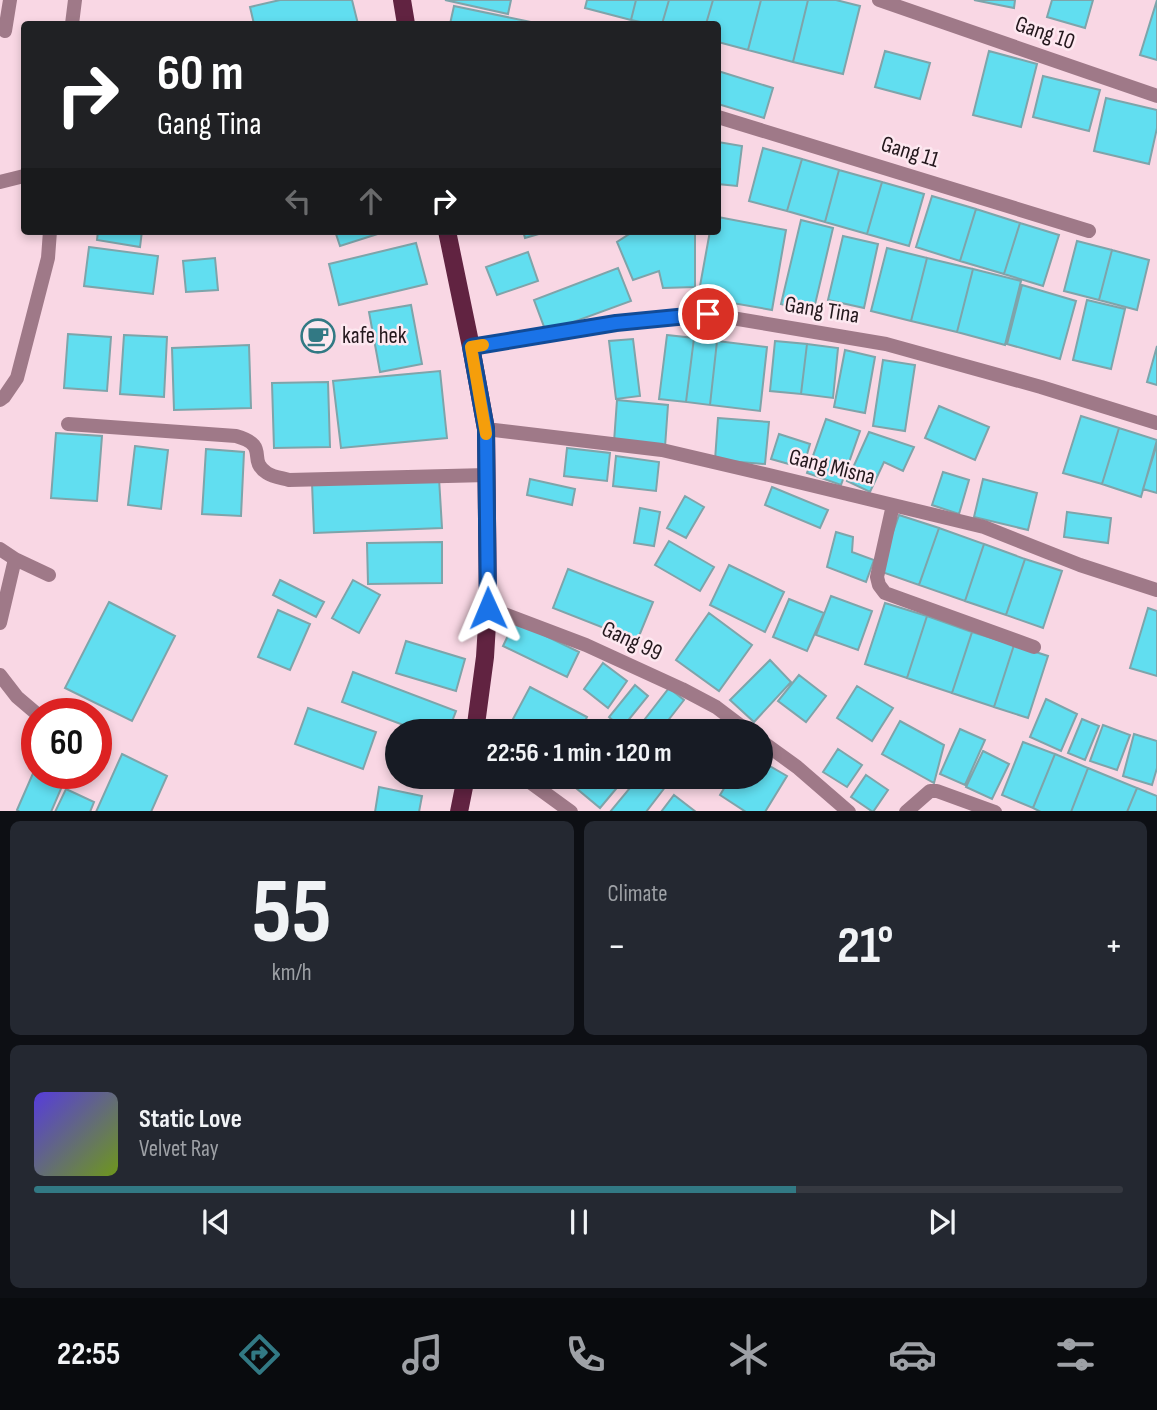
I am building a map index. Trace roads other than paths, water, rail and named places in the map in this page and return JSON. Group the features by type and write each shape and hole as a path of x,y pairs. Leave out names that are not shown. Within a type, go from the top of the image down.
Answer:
{"main road":[{"path":"401,0 405,21"},
{"path":"448,235 486,429 488,608 477,719"},
{"path":"459,811 464,789"}],"street":[{"path":"5,32 10,0"},
{"path":"72,21 75,0"},
{"name":"Gang 10","path":"878,0 1157,96"},
{"name":"Gang 11","path":"721,118 1089,231"},
{"path":"0,182 21,177"},
{"path":"0,400 17,378 48,258 50,235"},
{"name":"Gang Tina","path":"471,347 616,323 708,314 886,344 1157,423"},
{"path":"68,424 243,438 255,446 259,466 268,475 289,480 487,475"},
{"name":"Gang Misna","path":"486,429 662,450 893,505 984,527 1080,565 1157,590"},
{"path":"893,505 877,577 885,593 1034,647"},
{"path":"0,549 49,575"},
{"path":"0,623 15,559"},
{"name":"Gang 99","path":"488,608 586,645 682,689 716,707 732,719"},
{"path":"0,675 21,700"},
{"path":"773,750 849,811"},
{"path":"540,789 571,811"},
{"path":"906,811 930,791 937,791 995,811"}],"place":[{"name":"kafe hek","path":"318,336"}]}
